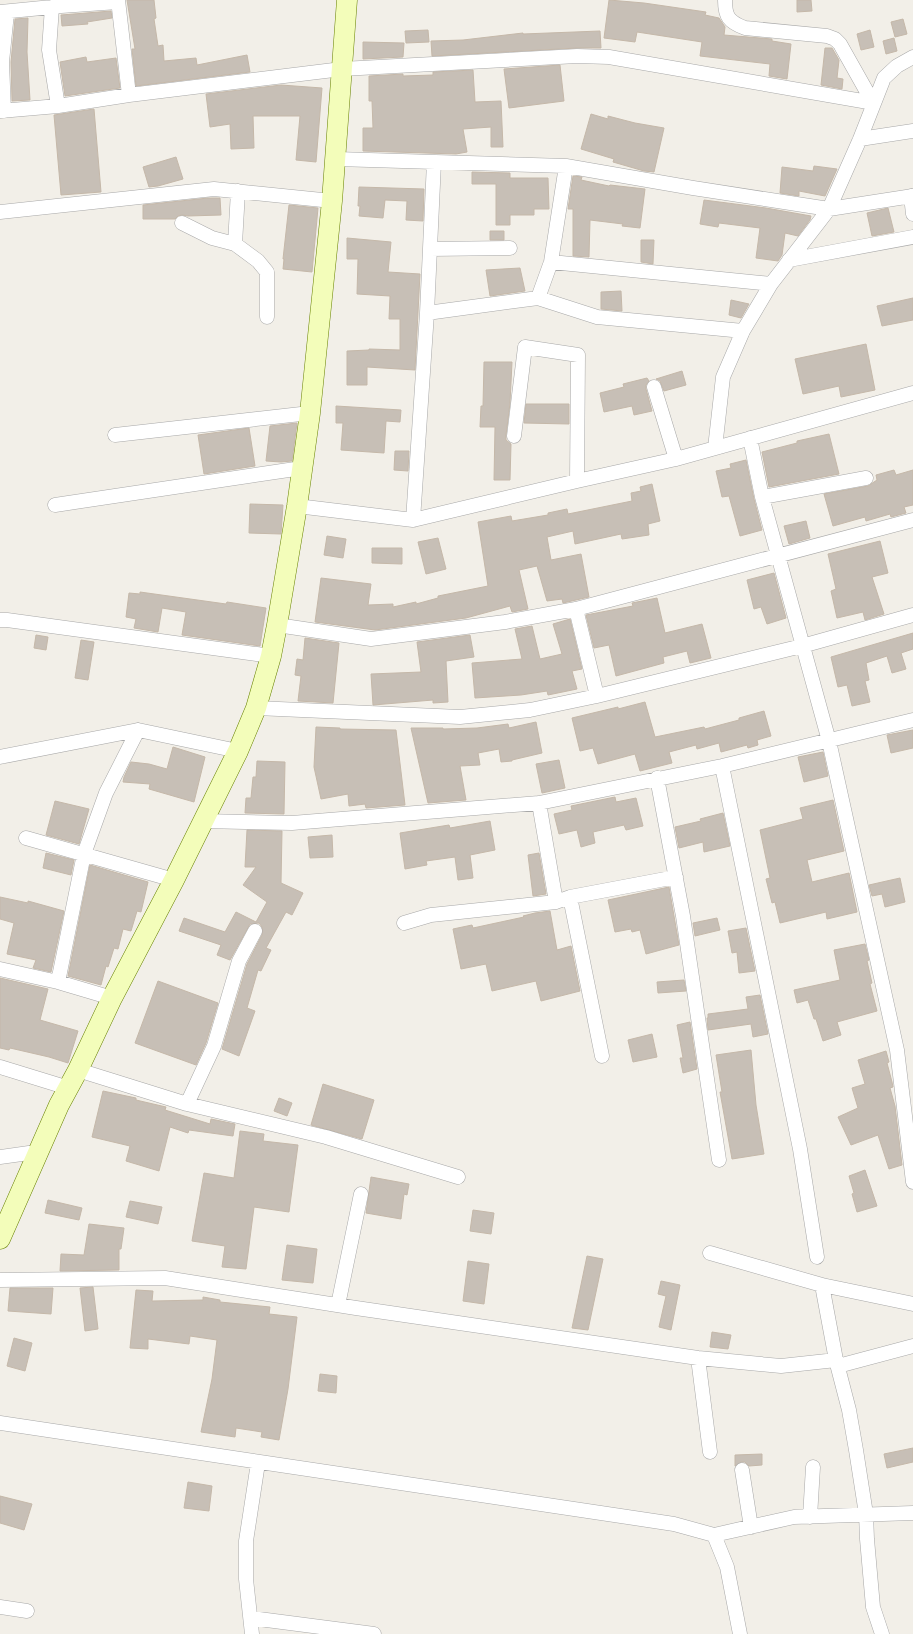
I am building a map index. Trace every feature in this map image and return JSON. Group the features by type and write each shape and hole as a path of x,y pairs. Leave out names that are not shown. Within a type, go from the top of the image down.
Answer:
{"street":[{"path":"0,1239 59,1105 238,751 256,708 271,656 297,506 310,413 336,159 347,0"},
{"path":"726,0 727,15 730,21 745,28 827,36 835,39 840,44 871,102"},
{"path":"129,95 118,1 58,4 3,12 1,62 2,111 58,106 129,95 342,69 577,56 609,57 871,102"},
{"path":"58,4 49,50 58,106"},
{"path":"715,448 723,377 744,331 771,284 829,209 860,139 871,102 884,78 897,66 913,57"},
{"path":"860,139 913,131"},
{"path":"336,159 566,166 693,188 829,209 912,196 913,214"},
{"path":"413,520 434,162"},
{"path":"538,298 551,262 566,166"},
{"path":"0,212 214,189 332,201"},
{"path":"235,244 238,192"},
{"path":"182,223 212,238 235,244 258,261 267,272 266,317"},
{"path":"790,260 913,237"},
{"path":"430,249 510,248"},
{"path":"551,262 771,284"},
{"path":"426,313 538,298 597,317 744,331"},
{"path":"514,436 525,347 578,355 577,481"},
{"path":"654,387 676,459"},
{"path":"297,506 413,520 676,459 913,393"},
{"path":"115,436 310,413"},
{"path":"750,438 762,497 829,741 897,1050 913,1182"},
{"path":"55,505 302,468"},
{"path":"762,497 866,478"},
{"path":"277,625 371,639 505,622 576,609 913,520"},
{"path":"576,609 597,696"},
{"path":"256,708 460,717 530,710 597,696 802,646 913,615"},
{"path":"0,620 271,656"},
{"path":"202,821 292,823 539,803 722,766 913,720"},
{"path":"0,757 138,730 238,751"},
{"path":"58,982 84,854 106,793 138,730"},
{"path":"722,766 800,1149 817,1257"},
{"path":"657,778 676,877 719,1160"},
{"path":"539,803 556,902"},
{"path":"26,838 174,880"},
{"path":"404,923 431,915 556,902 570,897 676,877"},
{"path":"570,897 602,1056"},
{"path":"187,1104 214,1046 239,961 255,931"},
{"path":"0,969 58,982 112,998"},
{"path":"0,1216 28,1153 73,1066 81,1042 97,1031"},
{"path":"0,1067 62,1086"},
{"path":"78,1070 187,1104 326,1137 458,1177"},
{"path":"0,1158 28,1153"},
{"path":"338,1305 362,1194"},
{"path":"710,1253 822,1285 913,1304"},
{"path":"0,1280 165,1278 698,1358 781,1366 837,1363 913,1346"},
{"path":"822,1285 856,1450 866,1514 873,1607 882,1634"},
{"path":"698,1358 710,1452"},
{"path":"0,1423 258,1463 674,1524 714,1535 794,1518 913,1513"},
{"path":"252,1634 246,1579 246,1541 258,1463"},
{"path":"810,1517 813,1467"},
{"path":"742,1470 751,1527"},
{"path":"714,1535 727,1567 740,1634"},
{"path":"0,1607 27,1611"},
{"path":"251,1618 374,1634"}],"building":[{"path":"127,0 154,0 156,18 154,19 158,46 163,45 164,61 196,58 197,65 247,55 250,72 136,86 132,49 135,49"},
{"path":"609,0 644,3 706,12 705,15 719,18 725,27 724,35 772,39 772,41 791,44 787,79 769,76 770,64 700,56 702,42 637,32 635,42 604,38"},
{"path":"797,0 811,0 812,11 797,12"},
{"path":"111,11 112,18 87,22 88,24 62,26 61,15"},
{"path":"28,18 27,52 30,100 12,101 11,62 15,19"},
{"path":"903,19 907,34 895,37 891,22"},
{"path":"428,30 429,42 406,43 405,31"},
{"path":"870,30 874,47 861,50 857,34"},
{"path":"600,31 601,48 432,56 431,41 463,40 523,33"},
{"path":"894,38 897,51 886,54 883,41"},
{"path":"363,42 404,43 403,57 363,59"},
{"path":"825,48 832,48 839,60 837,78 843,79 842,89 821,85"},
{"path":"86,57 87,62 116,58 120,88 65,96 60,62"},
{"path":"560,65 564,101 509,108 504,69"},
{"path":"473,70 475,102 501,101 503,147 491,147 491,127 463,129 467,152 456,154 363,151 363,128 373,128 372,101 369,101 369,76 403,74 403,76 433,75 433,72"},
{"path":"281,85 322,88 316,162 296,160 300,116 253,116 254,148 231,149 230,124 210,127 206,94"},
{"path":"94,109 101,192 61,195 54,115"},
{"path":"591,114 608,119 608,116 664,128 654,172 644,171 613,162 614,159 581,149"},
{"path":"176,157 183,179 149,187 143,167"},
{"path":"814,166 837,169 825,196 799,191 799,196 780,193 782,167 813,171"},
{"path":"472,172 510,173 510,178 548,178 549,209 534,209 534,215 510,215 510,225 496,225 496,184 472,184"},
{"path":"573,176 582,177 581,180 609,186 645,189 640,228 622,226 623,224 590,220 589,257 573,256 573,209 568,209"},
{"path":"359,187 424,189 423,221 406,220 407,201 385,200 383,218 359,216"},
{"path":"220,198 221,215 182,215 175,219 143,219 143,205"},
{"path":"704,200 766,208 811,216 810,220 798,236 785,233 782,255 778,261 756,258 760,228 719,223 718,227 700,224"},
{"path":"289,205 318,208 312,272 283,269"},
{"path":"888,208 894,232 872,236 867,213"},
{"path":"490,231 504,231 504,240 490,240"},
{"path":"347,238 391,242 388,272 420,274 415,370 367,367 367,385 347,385 347,351 369,349 400,350 400,319 389,319 390,296 357,294 358,259 347,259"},
{"path":"641,240 654,240 653,264 641,262"},
{"path":"520,268 525,291 490,296 486,270"},
{"path":"621,291 622,311 601,309 601,292"},
{"path":"913,298 913,320 882,326 877,306"},
{"path":"731,300 749,304 741,318 729,315"},
{"path":"866,344 875,390 841,397 839,386 803,394 795,359"},
{"path":"484,362 512,362 510,403 506,435 506,440 511,444 510,480 494,480 495,427 480,427 481,406 483,406"},
{"path":"682,371 686,385 664,391 660,381 656,379"},
{"path":"647,378 649,381 646,385 646,389 652,411 634,415 632,406 604,412 600,393 624,387 623,384"},
{"path":"526,404 569,404 569,424 524,423"},
{"path":"336,406 401,410 400,422 386,421 384,453 341,450 343,423 336,423"},
{"path":"297,423 292,461 266,461 270,426"},
{"path":"249,428 255,466 204,474 198,435"},
{"path":"829,434 839,474 769,487 762,452 797,443 797,441"},
{"path":"395,451 409,451 408,471 394,470"},
{"path":"746,460 762,530 740,536 729,496 722,497 716,471 731,468 730,464"},
{"path":"894,470 896,475 913,470 913,505 904,507 906,513 891,517 890,514 866,521 865,517 833,526 824,494 868,486 877,480 876,475"},
{"path":"652,484 660,521 648,524 649,535 622,539 621,534 575,544 573,531 547,537 551,560 581,554 589,597 563,603 562,599 547,601 537,566 519,570 528,609 512,612 510,606 466,618 375,630 315,622 321,578 371,584 368,605 393,604 393,607 416,602 416,604 438,598 438,596 488,586 478,522 511,516 512,521 548,515 548,513 567,509 568,514 632,501 631,493 641,491 640,487"},
{"path":"250,504 283,505 281,534 249,533"},
{"path":"806,521 810,538 789,544 784,526"},
{"path":"327,536 346,539 343,558 324,555"},
{"path":"438,538 446,569 426,574 418,542"},
{"path":"880,541 888,573 872,577 884,614 865,620 863,612 837,618 831,591 836,589 828,554"},
{"path":"372,548 402,548 402,564 372,563"},
{"path":"774,573 786,618 767,624 761,607 754,609 747,580"},
{"path":"140,592 266,608 260,646 182,635 186,612 162,608 158,632 134,628 136,619 126,617 129,593 140,594"},
{"path":"657,598 665,633 702,624 711,658 690,663 687,651 663,657 664,663 616,676 609,645 594,648 586,615 633,606 632,603"},
{"path":"570,619 582,669 572,671 577,689 548,695 547,691 521,695 475,698 472,663 522,659 515,629 532,626 540,659 562,654 553,624"},
{"path":"913,633 913,649 901,653 906,669 892,673 887,656 866,663 869,680 865,681 870,702 852,706 847,685 838,687 831,657"},
{"path":"36,635 48,637 46,650 34,648"},
{"path":"470,635 474,657 446,661 448,702 433,703 433,700 373,705 371,674 421,672 417,642"},
{"path":"305,638 339,643 333,703 298,701 301,676 295,675 297,659 303,660"},
{"path":"81,640 94,642 88,680 75,678"},
{"path":"645,702 655,737 704,727 705,729 739,720 739,718 764,711 771,736 757,740 758,745 748,748 747,745 721,752 719,743 697,749 696,745 669,752 672,763 640,771 635,754 598,764 593,748 580,751 572,718"},
{"path":"536,722 542,753 512,761 501,762 499,749 478,753 480,765 460,766 466,800 428,803 411,728 477,728 508,724 509,728"},
{"path":"316,727 396,730 405,805 366,808 365,804 349,806 348,794 321,799 314,767"},
{"path":"913,730 913,748 891,753 887,735"},
{"path":"173,747 205,757 194,802 149,789 150,784 123,782 131,762 149,764 167,769"},
{"path":"823,752 828,776 804,782 798,757"},
{"path":"559,760 565,788 542,793 536,764"},
{"path":"257,761 285,762 284,814 245,813 246,798 251,798 253,777 256,777"},
{"path":"615,797 616,802 636,798 643,826 626,830 624,825 593,832 595,843 581,847 577,830 559,834 554,814 572,810 571,806"},
{"path":"833,800 844,851 807,860 812,882 849,873 857,912 827,919 826,912 780,923 775,902 772,903 766,879 770,878 760,830 803,819 800,808"},
{"path":"55,801 89,809 79,844 46,835"},
{"path":"723,813 730,846 704,852 703,842 679,848 675,827 701,821 700,819"},
{"path":"490,821 495,850 470,855 473,878 458,880 455,857 426,861 427,865 405,869 400,833 449,825 450,828"},
{"path":"247,830 282,831 281,883 303,893 292,915 286,912 266,948 271,950 261,971 258,970 247,1008 255,1011 239,1056 222,1049 247,964 262,935 262,927 259,923 250,924 230,960 217,955 221,945 179,931 184,918 225,932 236,912 256,922 267,902 243,885 256,867 245,867"},
{"path":"332,835 333,857 310,858 308,837"},
{"path":"46,853 74,860 71,875 43,868"},
{"path":"539,853 546,894 533,896 528,855"},
{"path":"90,865 148,882 141,912 137,911 131,931 123,929 118,949 114,948 108,967 106,966 101,985 68,976"},
{"path":"900,878 905,902 885,907 882,894 872,896 869,885"},
{"path":"669,887 679,945 646,954 640,930 632,932 631,929 615,932 608,900"},
{"path":"0,897 28,903 28,901 64,911 51,972 33,968 36,960 7,954 14,923 0,919"},
{"path":"550,911 557,950 571,946 580,991 541,1001 536,981 492,991 486,964 461,969 453,929 472,925 473,928 524,917 523,916 535,913"},
{"path":"717,918 720,930 695,936 693,923"},
{"path":"746,928 755,971 739,973 737,952 732,953 728,931"},
{"path":"865,944 872,983 870,984 877,1011 837,1022 841,1035 823,1041 808,1000 797,1003 794,990 840,980 834,950"},
{"path":"0,978 48,989 40,1020 78,1031 68,1063 10,1048 9,1050 0,1048"},
{"path":"684,980 686,991 658,993 657,982"},
{"path":"158,981 218,1003 206,1043 196,1065 135,1043"},
{"path":"760,995 768,1034 753,1037 751,1024 708,1030 708,1014 748,1009 746,997"},
{"path":"690,1022 697,1069 683,1073 680,1058 683,1058 677,1025"},
{"path":"652,1034 657,1057 633,1062 628,1040"},
{"path":"751,1050 756,1105 764,1154 732,1159 720,1092 722,1092 716,1055"},
{"path":"886,1051 889,1062 887,1063 893,1087 890,1088 895,1106 902,1165 889,1169 878,1135 851,1145 838,1117 858,1108 852,1088 865,1084 858,1060"},
{"path":"323,1084 374,1100 362,1139 311,1125"},
{"path":"103,1091 136,1098 136,1100 166,1107 165,1110 210,1124 211,1119 235,1124 233,1136 189,1130 188,1133 170,1127 159,1171 126,1161 130,1146 92,1137"},
{"path":"279,1098 292,1103 287,1116 274,1111"},
{"path":"240,1131 264,1134 263,1141 298,1145 289,1212 254,1207 246,1269 222,1267 225,1246 192,1241 204,1173 234,1178"},
{"path":"865,1170 877,1206 857,1212 849,1176"},
{"path":"371,1177 409,1184 407,1195 404,1194 401,1219 366,1213"},
{"path":"48,1200 82,1208 79,1220 45,1213"},
{"path":"130,1201 162,1207 158,1224 126,1217"},
{"path":"473,1210 494,1213 491,1234 470,1231"},
{"path":"89,1224 124,1228 121,1249 119,1249 119,1270 60,1271 61,1254 84,1255"},
{"path":"287,1245 317,1249 313,1283 282,1280"},
{"path":"587,1256 603,1259 588,1330 572,1328"},
{"path":"468,1261 489,1264 484,1304 463,1301"},
{"path":"661,1281 680,1285 671,1330 659,1327 666,1296 658,1294"},
{"path":"93,1287 98,1329 85,1331 80,1288"},
{"path":"10,1288 53,1288 51,1314 8,1311"},
{"path":"136,1290 153,1291 152,1301 203,1300 203,1297 220,1300 220,1302 270,1307 269,1314 297,1317 288,1389 279,1440 261,1437 262,1432 236,1428 235,1437 201,1432 212,1379 217,1340 190,1336 189,1344 148,1339 148,1349 130,1348"},
{"path":"712,1332 731,1335 728,1349 710,1347"},
{"path":"14,1338 32,1343 25,1371 7,1366"},
{"path":"320,1374 337,1376 336,1393 318,1391"},
{"path":"913,1448 913,1462 887,1468 884,1454"},
{"path":"762,1454 762,1465 749,1466 745,1462 741,1462 735,1466 735,1455"},
{"path":"188,1482 212,1486 209,1511 184,1508"},
{"path":"0,1496 32,1504 24,1530 0,1523"}]}
